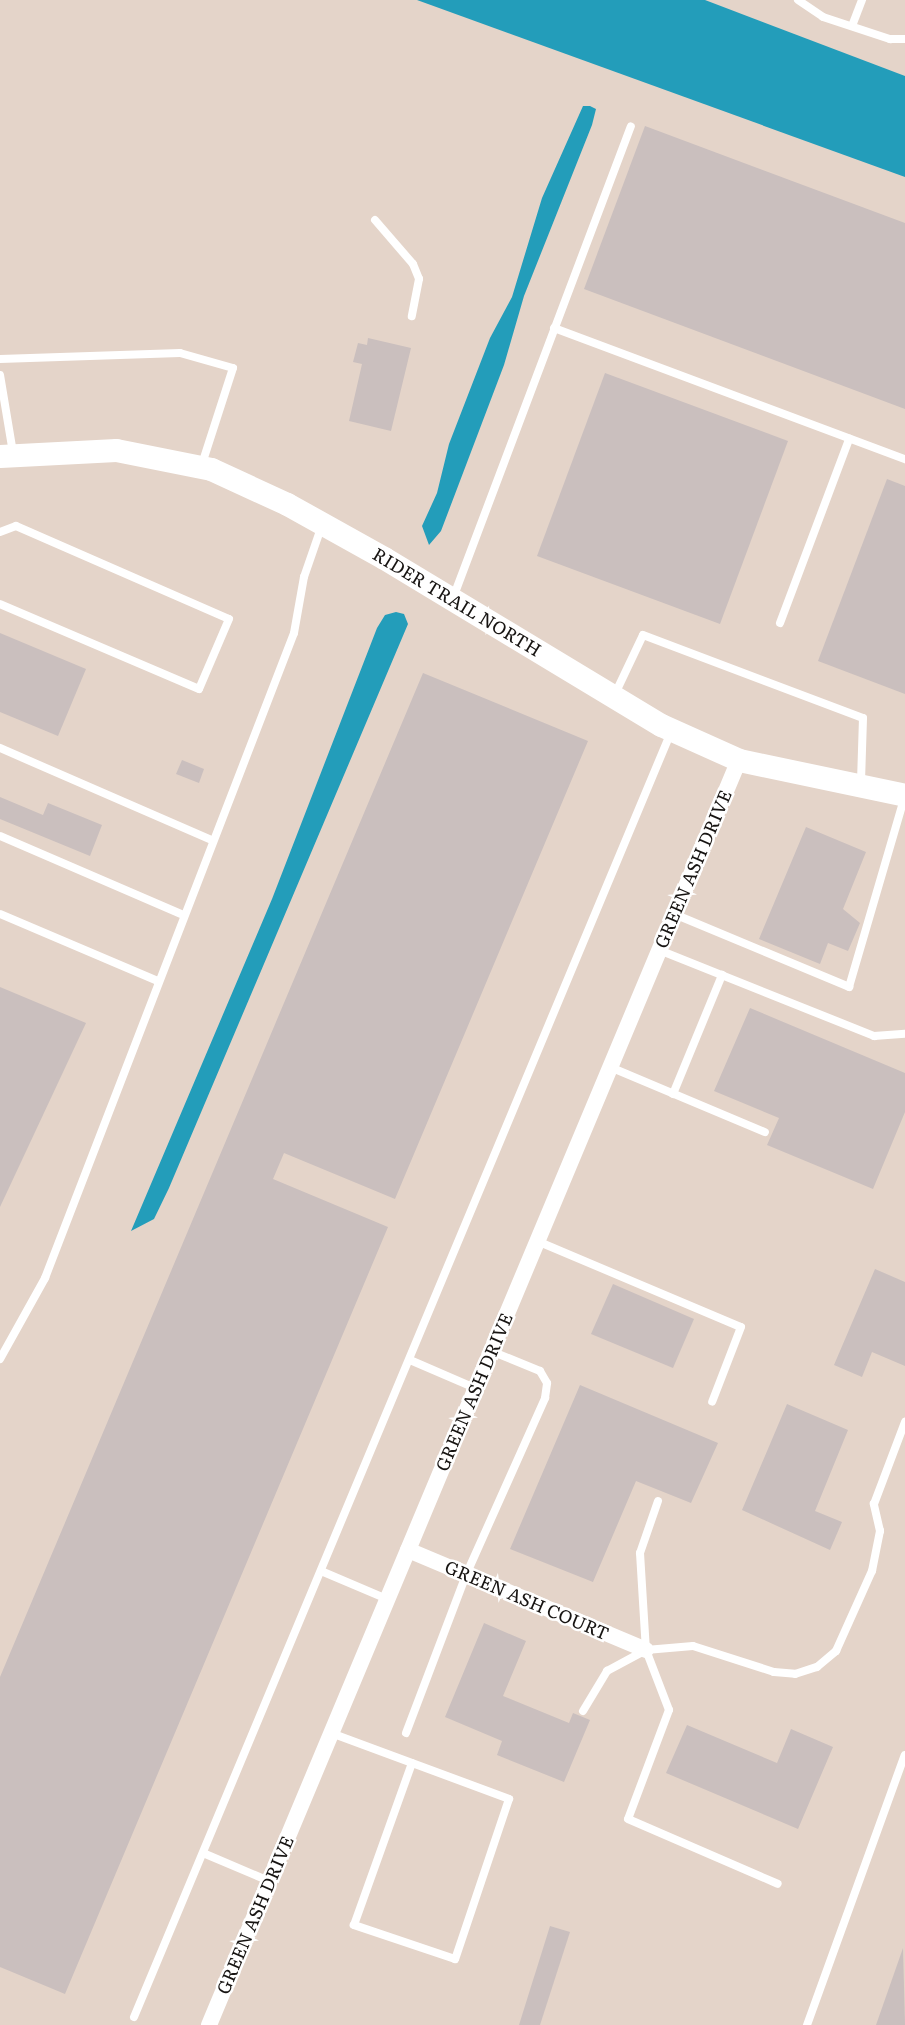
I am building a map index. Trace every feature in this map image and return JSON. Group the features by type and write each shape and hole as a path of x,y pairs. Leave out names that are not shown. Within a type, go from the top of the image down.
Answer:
{"street":[{"name":"RIDER TRAIL NORTH","path":"7,454 116,450 201,466 322,524 672,730 739,760 905,796"},
{"name":"GREEN ASH DRIVE","path":"209,2025 739,760"},
{"name":"GREEN ASH COURT","path":"408,1550 646,1650"}],"lane":[{"path":"852,26 862,0"},
{"path":"802,2 852,26 905,40"},
{"path":"452,599 631,126"},
{"path":"375,220 413,264 418,279 412,316"},
{"path":"554,328 905,459"},
{"path":"0,359 180,354 233,369 201,466"},
{"path":"0,374 7,454"},
{"path":"780,623 849,439"},
{"path":"0,1359 45,1278 294,633 304,577 322,524"},
{"path":"0,532 16,526 229,619 199,689 0,604"},
{"path":"613,696 643,635 863,718 861,787"},
{"path":"134,2017 672,730"},
{"path":"0,748 212,840"},
{"path":"674,914 849,987 905,796"},
{"path":"0,836 183,915"},
{"path":"0,914 158,981"},
{"path":"659,950 874,1036 905,1034"},
{"path":"673,1094 722,975"},
{"path":"610,1067 765,1132"},
{"path":"537,1241 741,1326 712,1402"},
{"path":"406,1733 467,1574 545,1398 547,1383 540,1371 491,1351"},
{"path":"410,1360 475,1388"},
{"path":"583,1711 607,1671 646,1650 694,1646 774,1672 795,1674 817,1667 836,1651 872,1571 880,1531 874,1504 905,1422"},
{"path":"658,1501 640,1553 646,1650 669,1710 628,1819 778,1884"},
{"path":"321,1571 387,1599"},
{"path":"331,1733 412,1763 509,1799 455,1959 355,1926 412,1763"},
{"path":"807,2025 905,1755"},
{"path":"203,1853 269,1881"}],"shaded area":[{"path":"0,0 905,0 905,2025 0,2025"}],"water":[{"path":"417,0 705,0 905,76 905,177"},
{"path":"583,106 596,109 592,125 524,296 504,365 441,531 429,545 422,526 437,493 449,444 490,338 512,297 542,198"},
{"path":"396,612 404,614 408,624 169,1188 154,1219 131,1231 272,899 377,628 385,615"}],"building":[{"path":"645,126 905,223 905,409 584,289"},
{"path":"368,338 411,348 391,431 349,421 362,364 353,362 358,343 367,345"},
{"path":"605,373 788,441 720,624 537,556"},
{"path":"887,479 905,486 905,694 818,661"},
{"path":"0,633 86,669 58,736 0,712"},
{"path":"423,673 588,741 395,1199 284,1153 273,1179 388,1227 65,1994 0,1967 0,1677"},
{"path":"182,760 204,769 199,783 176,774"},
{"path":"0,797 43,815 48,803 102,825 90,856 0,819"},
{"path":"806,827 866,852 843,909 860,923 848,951 828,943 820,964 759,939"},
{"path":"0,987 86,1023 0,1207"},
{"path":"750,1008 905,1073 905,1112 873,1189 767,1145 779,1118 714,1091"},
{"path":"875,1269 905,1282 905,1366 872,1352 862,1377 834,1365"},
{"path":"613,1284 694,1319 673,1368 591,1334"},
{"path":"580,1385 718,1443 691,1503 636,1481 593,1582 510,1549"},
{"path":"787,1404 848,1430 815,1511 842,1522 830,1550 742,1510"},
{"path":"484,1623 526,1641 503,1696 569,1723 573,1713 590,1720 564,1782 497,1755 502,1741 445,1717"},
{"path":"687,1725 777,1763 791,1729 833,1747 798,1829 666,1773"},
{"path":"550,1926 570,1932 540,2025 519,2025"},
{"path":"903,1948 905,2025 876,2025"}]}
